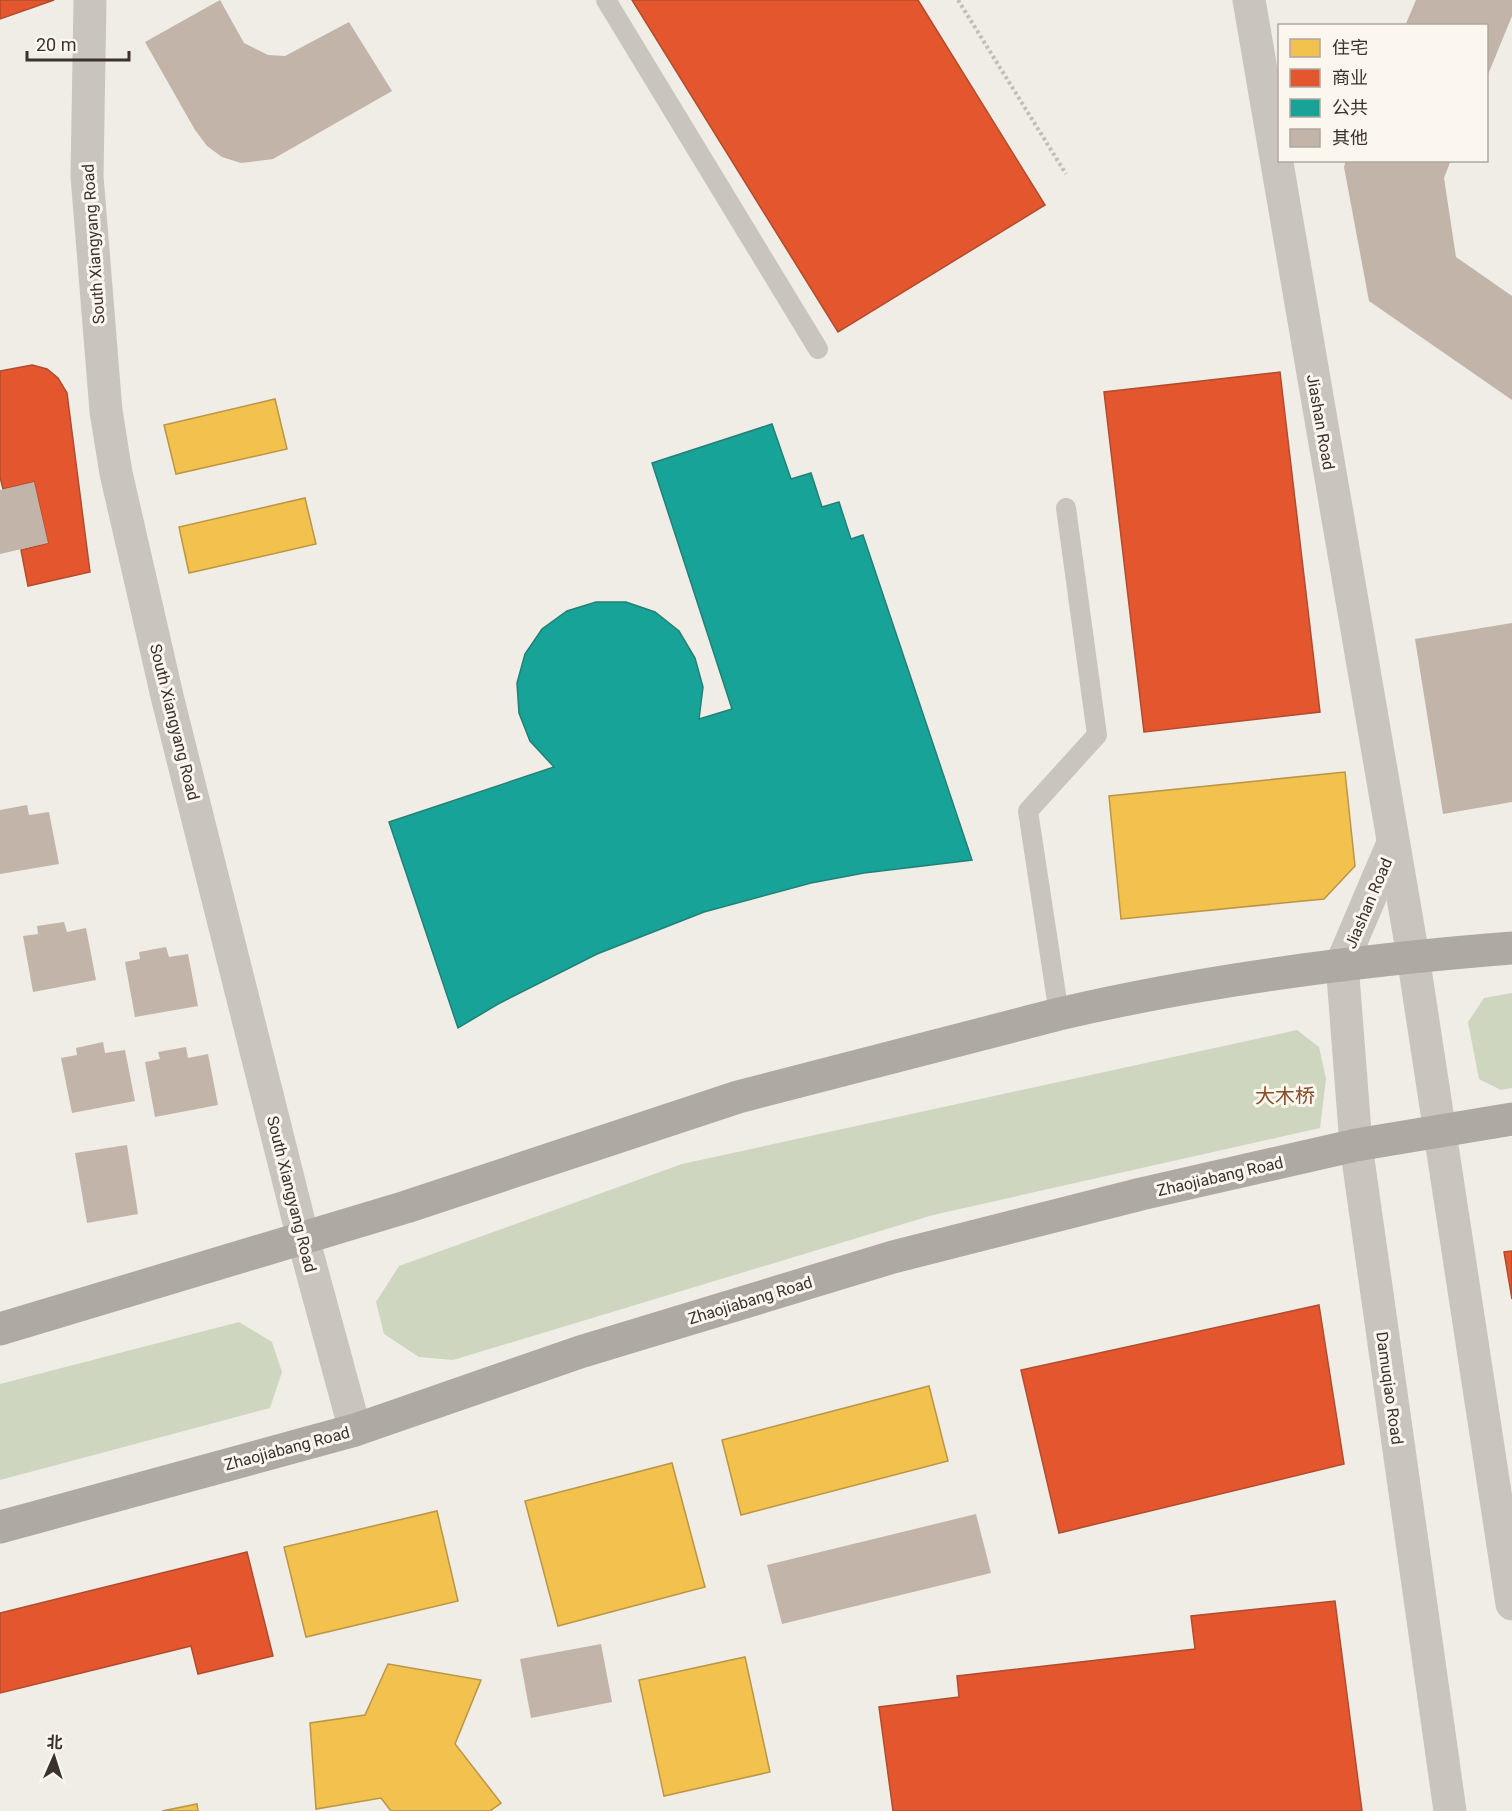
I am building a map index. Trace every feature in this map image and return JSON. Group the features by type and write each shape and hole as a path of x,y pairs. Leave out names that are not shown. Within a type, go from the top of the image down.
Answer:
{"main road":[{"path":"0,1329 406,1207 738,1096 1059,1014 1110,1002 1342,963 1512,948"},
{"name":"Zhaojiabang Road","path":"0,1527 355,1430 580,1352 893,1257 1141,1194 1356,1145 1439,1133 1512,1119"}],"street":[{"name":"South Xiangyang Road","path":"90,0 87,176 106,411 116,473 167,696 303,1238 355,1430"},
{"name":"Jiashan Road","path":"1248,0 1413,956"},
{"name":"Jiashan Road","path":"1342,963 1393,843"},
{"path":"1413,956 1512,1604"},
{"name":"Damuqiao Road","path":"1342,963 1356,1145 1450,1811"}],"lane":[{"path":"606,0 818,349"},
{"path":"1059,1014 1028,811 1097,735 1066,508"}],"path":[{"path":"958,0 1066,174"}],"green space":[{"path":"1512,993 1512,1088 1501,1090 1479,1079 1468,1022 1484,998"},
{"path":"1297,1030 1319,1047 1326,1079 1320,1128 933,1215 453,1360 419,1357 384,1334 376,1302 399,1266 682,1164"},
{"path":"239,1322 272,1342 282,1372 270,1408 0,1480 0,1384"}],"building: 住宅":[{"path":"275,399 287,449 176,474 164,425"},
{"path":"305,498 316,544 189,573 179,527"},
{"path":"1345,772 1355,866 1324,899 1121,919 1109,796"},
{"path":"929,1386 948,1461 741,1515 722,1440"},
{"path":"672,1463 705,1587 558,1626 525,1501"},
{"path":"437,1511 458,1601 306,1637 284,1547"},
{"path":"745,1657 770,1772 664,1796 639,1680"},
{"path":"388,1664 481,1680 455,1744 501,1803 490,1811 391,1811 381,1798 316,1809 310,1723 365,1715"},
{"path":"197,1804 198,1811 162,1811"}],"building: 商业":[{"path":"0,0 54,0 0,19"},
{"path":"632,0 918,0 1045,205 838,332"},
{"path":"32,365 47,369 58,378 67,393 90,572 28,586 21,550 48,543 34,482 3,489 0,477 0,371"},
{"path":"1280,372 1320,712 1144,732 1104,392"},
{"path":"1512,1251 1512,1299 1504,1252"},
{"path":"1319,1305 1344,1464 1059,1533 1021,1370"},
{"path":"247,1552 273,1656 198,1674 191,1646 0,1693 0,1613"},
{"path":"1335,1601 1362,1811 893,1811 879,1707 959,1697 957,1676 1195,1649 1191,1616"}],"building: 公共":[{"path":"772,424 791,479 811,473 822,507 839,502 851,539 863,535 972,860 864,873 811,883 704,912 597,954 498,1004 458,1028 389,822 554,767 530,741 519,713 517,683 525,654 542,629 567,611 596,602 626,602 655,612 679,631 695,658 703,687 699,719 732,709 652,463"}],"building: 其他":[{"path":"220,0 244,43 268,55 285,56 349,22 392,91 273,159 241,163 222,157 207,146 195,130 145,42"},
{"path":"1416,0 1512,0 1512,16 1488,75 1488,24 1406,24"},
{"path":"1345,162 1450,162 1444,178 1456,257 1512,296 1512,400 1369,301 1344,167"},
{"path":"34,482 48,543 0,554 0,490"},
{"path":"1512,623 1512,802 1443,814 1415,639"},
{"path":"27,805 29,815 49,812 59,864 0,874 0,810"},
{"path":"64,922 67,932 86,928 96,980 33,992 23,936 38,934 37,926"},
{"path":"166,947 169,957 188,954 198,1006 135,1017 125,962 140,959 139,952"},
{"path":"103,1042 105,1053 125,1050 135,1101 72,1113 61,1058 77,1055 76,1048"},
{"path":"186,1047 188,1058 208,1054 218,1105 155,1117 145,1062 160,1059 158,1052"},
{"path":"127,1145 138,1214 87,1223 75,1153"},
{"path":"976,1514 991,1573 782,1624 767,1565"},
{"path":"601,1644 612,1702 531,1718 520,1659"}],"district":[{"name":"大木桥","path":"1285,1096"}]}
